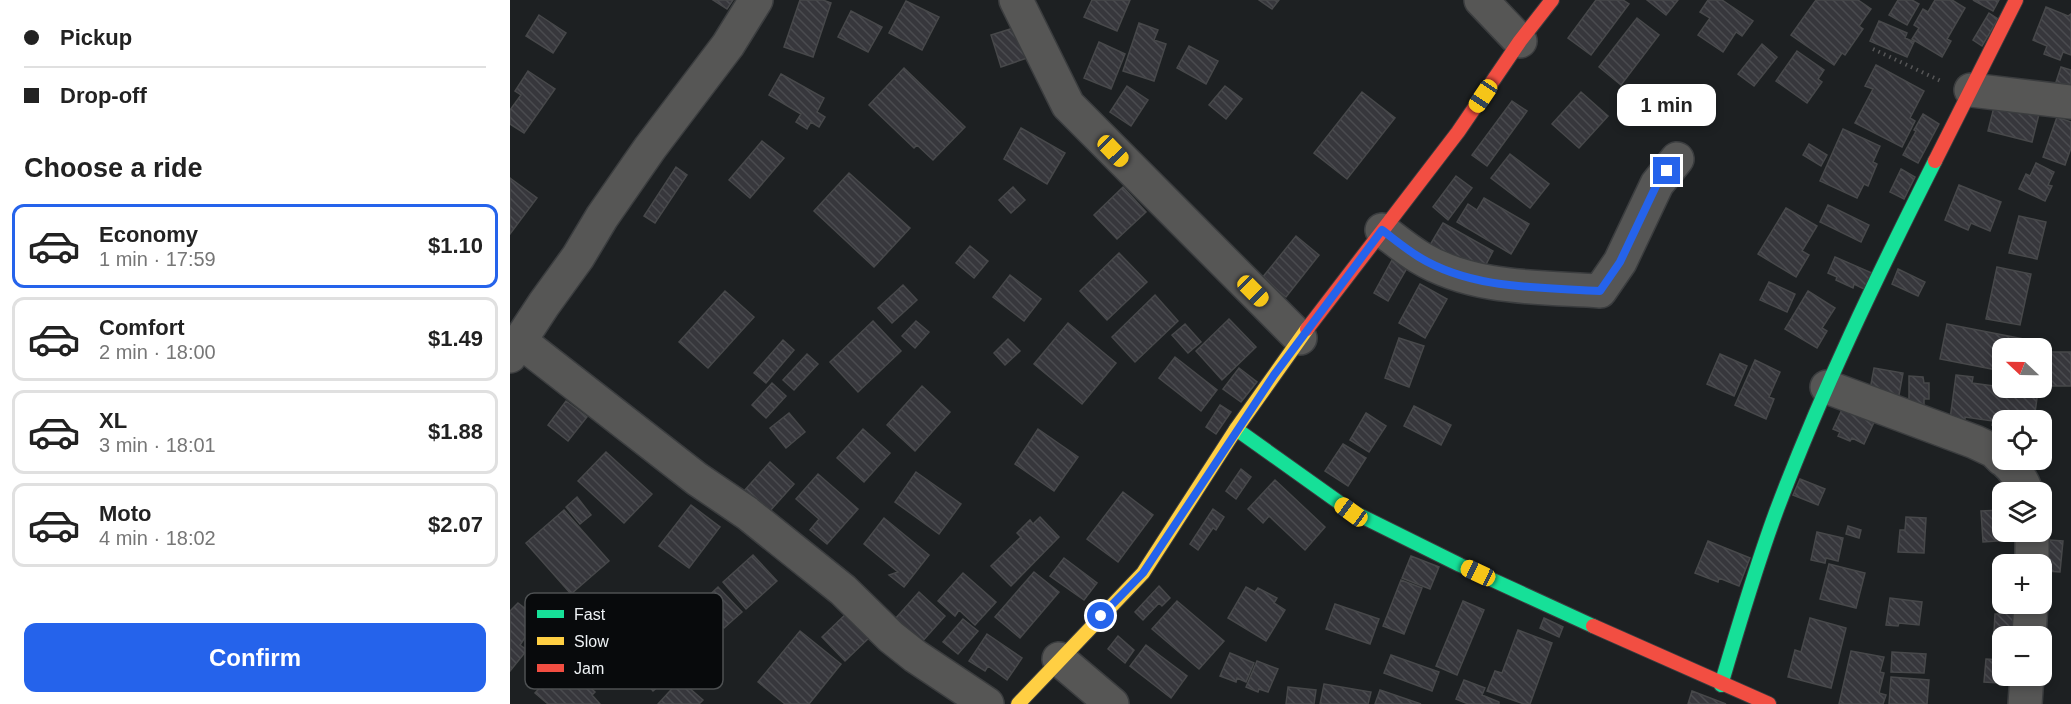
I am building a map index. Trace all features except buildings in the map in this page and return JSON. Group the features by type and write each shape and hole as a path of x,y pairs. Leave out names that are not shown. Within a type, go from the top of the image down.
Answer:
{"street":[{"path":"756,0 728,45 650,148 602,217 579,257 515,348 747,513 843,590 899,644 987,704"},
{"path":"1016,0 1068,105 1300,338"},
{"path":"1481,0 1520,41"},
{"path":"1018,704 1143,573 1236,429 1300,338 1458,132 1520,41 1552,0"},
{"path":"1721,684 1776,511 1827,387 2016,0"},
{"path":"1970,92 2071,102"},
{"path":"1382,230 1420,258 1453,273 1490,283 1600,291 1620,262 1657,184 1677,159"},
{"path":"1827,387 1966,439 1992,451"},
{"path":"1236,429 1351,512 1460,565 1769,704"},
{"path":"1059,659 1112,704"},
{"path":"2025,704 2026,686"}],"path":[{"path":"1873,49 1970,92"}],"traffic: fast":[{"path":"1721,685 1761,555 1793,467 1851,335 1935,161"},
{"path":"1236,429 1351,511 1460,565 1593,626"}],"traffic: slow":[{"path":"1018,704 1143,573 1236,429 1307,329"}],"traffic: jam":[{"path":"1307,329 1458,132 1520,41 1552,0"},
{"path":"1935,161 2016,0"},
{"path":"1593,626 1769,704"}],"route":[{"path":"1101,616 1143,573 1236,429 1300,338 1382,230 1420,258 1453,273 1490,283 1600,291 1620,262 1657,184 1667,171"}]}
